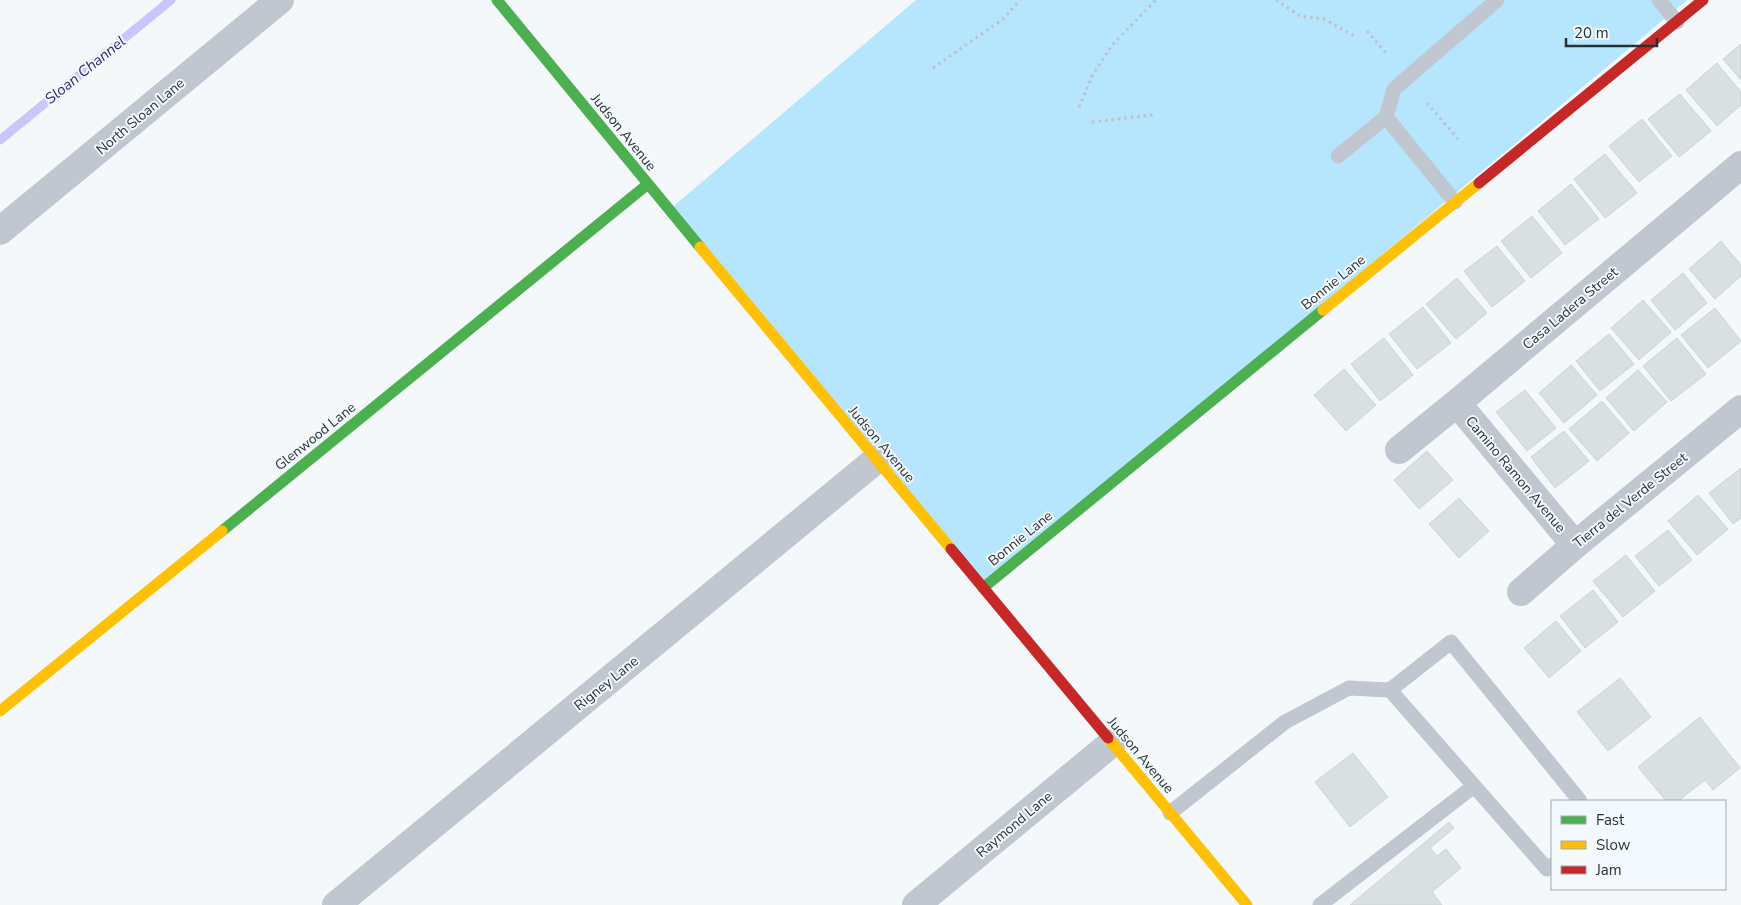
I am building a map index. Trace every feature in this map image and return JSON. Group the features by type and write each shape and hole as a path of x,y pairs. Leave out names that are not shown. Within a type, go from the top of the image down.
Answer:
{"street":[{"name":"North Sloan Lane","path":"0,232 280,0"},
{"name":"Judson Avenue","path":"497,0 1246,905"},
{"name":"Bonnie Lane","path":"983,588 1703,0"},
{"name":"Casa Ladera Street","path":"1398,450 1457,403 1741,165"},
{"name":"Glenwood Lane","path":"0,711 648,184"},
{"name":"Camino Ramon Avenue","path":"1457,403 1575,545"},
{"name":"Tierra del Verde Street","path":"1521,592 1575,545 1741,409"},
{"name":"Rigney Lane","path":"336,905 876,460"},
{"name":"Raymond Lane","path":"916,905 1112,744"}],"lane":[{"path":"1338,156 1386,117 1394,89 1497,0"},
{"path":"1659,0 1676,22"},
{"path":"1386,117 1455,202"},
{"path":"1170,813 1285,722 1349,688 1390,690 1451,642 1579,800"},
{"path":"1390,690 1547,869 1551,866"},
{"path":"1320,905 1474,786"}],"path":[{"path":"933,68 1003,20 1020,0"},
{"path":"1079,107 1093,74 1112,45 1156,0"},
{"path":"1276,0 1300,16 1324,19 1354,36"},
{"path":"1367,31 1386,53"},
{"path":"1427,103 1459,140"},
{"path":"1092,122 1154,115"}],"shaded area":[{"path":"916,0 1687,0 983,588 669,210"}],"building":[{"path":"1741,44 1741,80 1723,59"},
{"path":"1717,63 1741,92 1741,105 1717,126 1686,90"},
{"path":"1680,94 1711,131 1679,157 1648,119"},
{"path":"1642,119 1672,156 1639,182 1609,146"},
{"path":"1605,154 1637,193 1605,218 1574,179"},
{"path":"1571,184 1599,219 1565,245 1538,211"},
{"path":"1532,216 1562,253 1531,278 1501,241"},
{"path":"1721,241 1741,265 1741,276 1715,299 1689,269"},
{"path":"1497,246 1525,281 1492,307 1464,271"},
{"path":"1683,273 1707,303 1675,330 1651,300"},
{"path":"1457,278 1487,313 1456,339 1426,304"},
{"path":"1643,300 1671,332 1639,360 1611,328"},
{"path":"1423,307 1451,343 1417,369 1389,334"},
{"path":"1715,308 1741,341 1708,368 1681,335"},
{"path":"1609,334 1634,364 1600,391 1576,361"},
{"path":"1384,338 1413,375 1380,401 1351,364"},
{"path":"1677,338 1706,374 1671,401 1643,366"},
{"path":"1571,365 1597,395 1564,423 1539,393"},
{"path":"1344,369 1376,405 1346,431 1314,395"},
{"path":"1638,370 1667,402 1634,431 1606,398"},
{"path":"1525,390 1556,428 1527,451 1496,412"},
{"path":"1602,401 1629,433 1597,461 1569,429"},
{"path":"1564,431 1589,461 1555,488 1531,457"},
{"path":"1427,451 1453,480 1419,509 1394,480"},
{"path":"1741,468 1741,518 1733,524 1709,493"},
{"path":"1698,495 1728,529 1697,555 1668,521"},
{"path":"1459,498 1489,531 1459,558 1429,524"},
{"path":"1668,530 1692,560 1659,586 1635,556"},
{"path":"1626,555 1655,591 1623,617 1593,581"},
{"path":"1593,590 1618,622 1585,648 1560,616"},
{"path":"1556,621 1581,651 1549,678 1524,648"},
{"path":"1620,678 1651,717 1608,751 1577,712"},
{"path":"1700,717 1740,768 1713,790 1705,780 1679,800 1665,800 1638,767"},
{"path":"1353,753 1388,797 1350,827 1315,782"},
{"path":"1449,822 1454,828 1430,848 1437,856 1446,849 1461,868 1432,892 1442,905 1350,905"}],"waterway":[{"name":"Sloan Channel","path":"0,140 171,0"}],"traffic: fast":[{"path":"497,0 700,247"},
{"path":"222,531 648,184"},
{"path":"983,588 1323,310"}],"traffic: slow":[{"path":"1323,310 1479,183"},
{"path":"700,247 951,549"},
{"path":"0,711 222,531"},
{"path":"1108,738 1247,905"}],"traffic: jam":[{"path":"1479,183 1703,0"},
{"path":"951,549 1108,738"}]}
